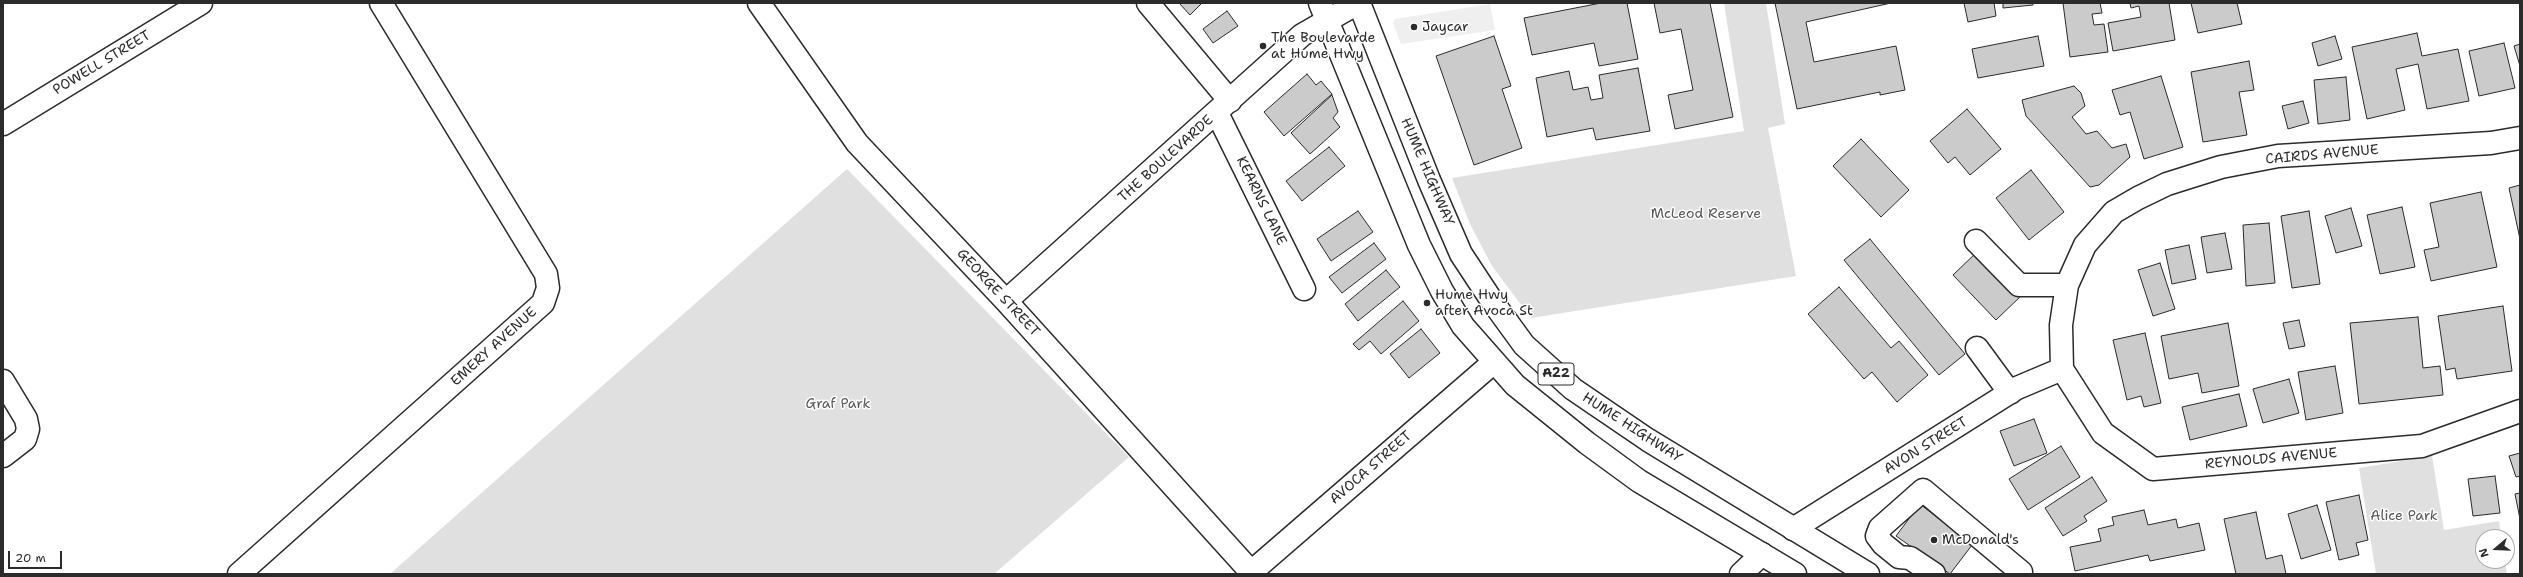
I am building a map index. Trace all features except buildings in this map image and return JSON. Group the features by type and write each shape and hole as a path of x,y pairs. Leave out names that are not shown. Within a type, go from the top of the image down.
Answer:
{"main road":[{"name":"POWELL STREET","path":"3,124 201,3"},
{"name":"EMERY AVENUE","path":"239,574 543,303 548,288 546,274 381,3"},
{"name":"GEORGE STREET","path":"759,3 857,143 1006,301 1250,573"},
{"name":"KEARNS LANE","path":"1148,3 1224,107 1304,289"},
{"name":"THE BOULEVARDE","path":"1006,301 1224,107 1302,35 1324,11 1358,3"},
{"name":"HUME HIGHWAY","path":"1358,3 1429,180 1461,254 1492,301 1524,345 1573,389 1611,416 1868,574"},
{"name":"A22","path":"1324,11 1419,245 1442,291 1463,326 1514,385 1542,409 1633,477 1795,574"},
{"name":"CAIRDS AVENUE","path":"2062,369 2061,325 2067,285 2085,246 2114,212 2138,198 2167,184 2221,167 2278,156 2491,143 2520,138"},
{"path":"1976,241 2019,285 2067,285"},
{"path":"1978,348 2010,393"},
{"name":"AVOCA STREET","path":"1250,573 1494,362"},
{"name":"AVON STREET","path":"1793,529 2010,393 2062,369"},
{"name":"REYNOLDS AVENUE","path":"2062,369 2103,433 2153,469 2422,446 2520,411"},
{"path":"3,381 26,419 28,429 25,439 3,456"},
{"path":"1934,574 1910,558 1899,556 1883,544 1877,536 1880,528 1923,490 2019,573"},
{"path":"1741,574 1762,554"}],"shaded area":[{"path":"1490,4 1495,30 1401,44 1393,23 1395,19"}],"green space":[{"name":"McLeod Reserve","path":"1724,3 1766,3 1785,124 1768,128 1796,276 1531,318 1492,266 1470,224 1452,178 1744,131"},
{"name":"Graf Park","path":"847,169 1129,457 994,574 390,574"},
{"name":"Alice Park","path":"2432,456 2444,530 2499,521 2500,529 2475,529 2475,569 2506,569 2507,574 2376,574 2359,468"}],"place":[{"name":"Jaycar","path":"1414,27"},
{"name":"The Boulevarde at Hume Hwy","path":"1263,46"},
{"name":"Hume Hwy after Avoca St","path":"1427,303"},
{"name":"McDonald's","path":"1934,540"}]}
